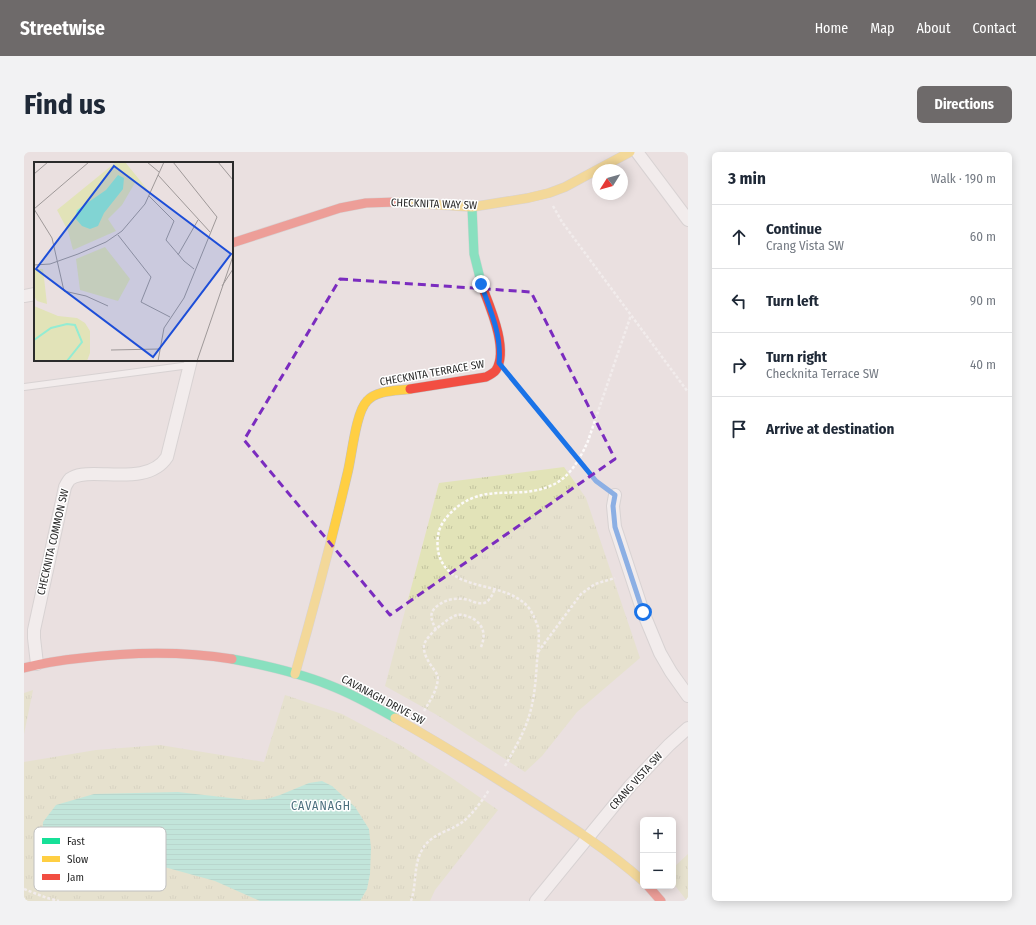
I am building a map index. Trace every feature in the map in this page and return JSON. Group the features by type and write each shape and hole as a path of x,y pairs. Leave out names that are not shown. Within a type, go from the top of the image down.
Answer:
{"street":[{"name":"CHECKNITA WAY SW","path":"233,243 340,208 361,204 395,202 472,207 528,198 565,187 630,152"},
{"path":"637,152 688,220"},
{"name":"CHECKNITA TERRACE SW","path":"295,674 364,405 372,396 381,393 486,377 497,369 499,363 500,345 479,279 473,252 472,207"},
{"path":"24,296 34,294"},
{"name":"CHECKNITA COMMON SW","path":"37,664 34,630 65,487 69,480 83,474 145,473 158,468 167,457 191,362"},
{"path":"615,495 613,506 615,527 643,612 660,653 688,696"},
{"name":"CAVANAGH DRIVE SW","path":"24,668 37,664 87,657 146,652 179,652 236,659 295,674 334,687 382,711 497,779 588,837 624,864 640,878"},
{"name":"CRANG VISTA SW","path":"536,901 630,786 669,745 688,728"},
{"path":"651,889 661,901"}],"lane":[{"path":"24,387 191,362"}],"path":[{"path":"549,193 562,222 688,392"},
{"path":"504,767 516,747 532,709 538,652 538,628 528,607 516,598 495,588 469,582 457,577 448,570 441,562 437,548 439,531 448,514 462,503 478,495 496,492 538,490 551,486 561,480 573,468 588,441 631,315"},
{"path":"499,363 596,481 615,495"},
{"path":"538,652 581,594 595,584 615,578"},
{"path":"436,630 431,620 431,615 438,606 444,602 457,599 485,603 489,600 495,588"},
{"path":"424,711 433,696 438,680 438,676 424,651 424,642 430,634 451,617 461,615 478,622 484,636 481,647"},
{"path":"411,901 415,885 415,869 422,849 434,838 463,821 475,810 491,788"},
{"path":"24,889 59,901"}],"highlighted area":[{"path":"340,279 531,292 615,459 390,615 244,440"}],"green space":[{"path":"564,467 586,498 640,658 577,712 542,756 525,772 437,715 385,686 439,483"},
{"path":"33,690 24,734 24,693"},
{"path":"285,695 342,714 400,745 449,776 498,810 435,890 430,901 24,901 24,762 96,750 160,745 264,762"},
{"path":"688,854 688,901 676,887 676,865"}],"shaded area":[{"path":"322,781 332,786 355,807 369,829 371,848 370,874 367,889 360,901 260,901 215,881 166,868 166,827 43,827 43,822 56,805 94,794 178,792 248,800 267,799 309,783"}],"traffic: fast":[{"path":"472,207 474,254 482,286"},
{"path":"232,659 281,670 318,681 354,696 395,718"}],"traffic: slow":[{"path":"397,202 472,207 528,198 565,187 630,152"},
{"path":"295,674 336,522 357,424 363,406 371,397 376,395 410,389"},
{"path":"395,718 480,768 559,819 602,848 640,878"}],"traffic: jam":[{"path":"233,243 340,208 366,203 397,202"},
{"path":"410,389 486,377 496,370 499,362 499,340 497,328 482,286"},
{"path":"24,668 45,663 101,656 157,653 213,656 232,659"},
{"path":"651,889 661,901"}],"district":[{"name":"CAVANAGH","path":"321,806"}],"route":[{"path":"481,284 498,335 500,345 499,363 596,481 615,495 613,506 615,527 643,612"}]}
